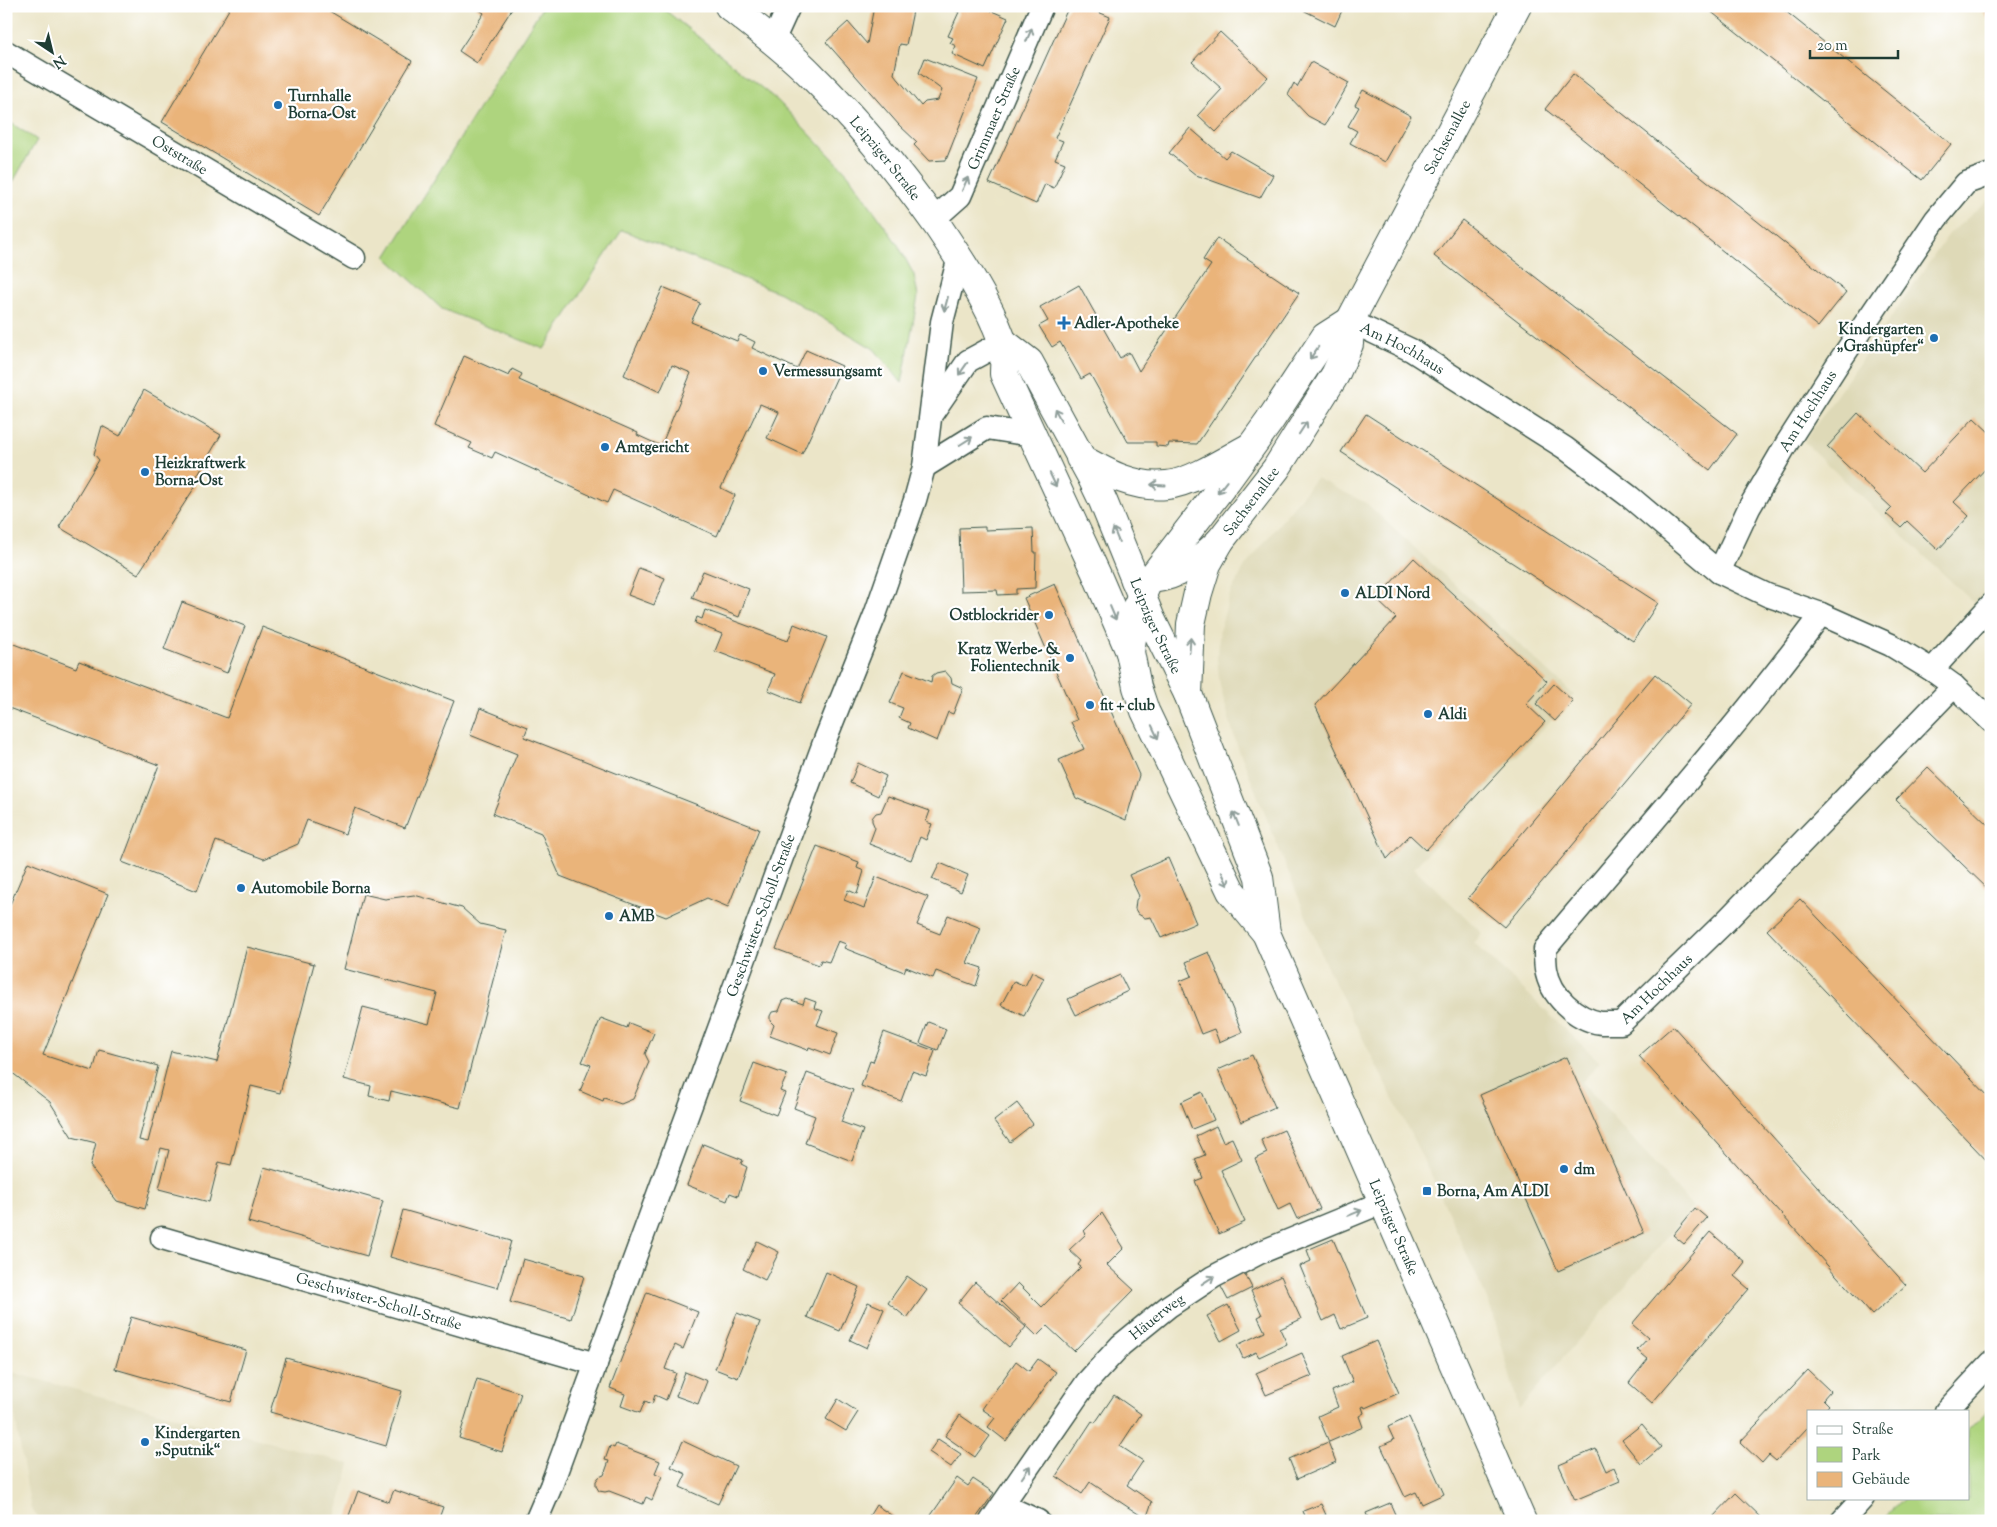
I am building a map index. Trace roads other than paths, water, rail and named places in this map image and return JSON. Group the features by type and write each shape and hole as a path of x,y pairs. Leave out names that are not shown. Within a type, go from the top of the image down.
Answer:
{"main road":[{"name":"Leipziger Straße","path":"729,6 773,41 812,76 852,117 891,162 959,257 981,296 1003,342 1004,374 1096,573 1130,652 1137,687 1146,711 1230,891 1266,933"},
{"name":"Sachsenallee","path":"1188,694 1193,616 1207,564 1220,541 1276,469 1335,375 1349,344 1350,321 1517,6"},
{"path":"1130,652 1142,585 1250,447 1324,337 1350,321"},
{"name":"Leipziger Straße","path":"1003,342 1029,362 1103,501 1142,585 1172,664 1188,694 1259,877 1266,933 1522,1521"},
{"path":"1080,458 1121,479 1141,484 1167,486 1201,474 1250,447"},
{"path":"1096,573 1142,585 1192,565 1206,555 1220,541"}],"street":[{"path":"773,41 789,6"},
{"name":"Grimmaer Straße","path":"933,220 960,196 1042,6"},
{"name":"Oststraße","path":"6,52 354,258"},
{"name":"Am Hochhaus","path":"1719,572 1754,500 1787,443 1842,357 1936,219 1966,183 1991,174"},
{"name":"Geschwister-Scholl-Straße","path":"536,1521 551,1486 825,740 875,615 915,500 924,467 942,322 959,257"},
{"name":"Am Hochhaus","path":"1350,321 1412,350 1565,448 1630,497 1719,572 1767,595 1821,614 1891,645 1954,686 1991,722"},
{"name":"Geschwister-Scholl-Straße","path":"931,415 968,362 1003,342"},
{"path":"924,467 987,428 1032,435"},
{"path":"1932,670 1991,605"},
{"name":"Am Hochhaus","path":"1821,614 1732,727 1545,949 1546,970 1553,988 1565,1004 1582,1016 1601,1022 1621,1023 1726,922 1954,686"},
{"name":"Häuerweg","path":"995,1517 1087,1382 1121,1345 1169,1306 1214,1276 1259,1253 1383,1202"},
{"name":"Geschwister-Scholl-Straße","path":"162,1238 596,1364"},
{"path":"1947,1410 1991,1363"},
{"path":"1842,1521 1861,1500"},
{"name":"Häuerweg","path":"995,1517 1016,1511 1038,1521"}],"place":[{"name":"Turnhalle Borna-Ost","path":"278,105"},
{"name":"Adler-Apotheke","path":"1064,323"},
{"name":"Kindergarten „Grashüpfer“","path":"1934,338"},
{"name":"Vermessungsamt","path":"763,371"},
{"name":"Amtgericht","path":"605,447"},
{"name":"Heizkraftwerk Borna-Ost","path":"145,472"},
{"name":"ALDI Nord","path":"1345,593"},
{"name":"Ostblockrider","path":"1049,615"},
{"name":"Kratz Werbe- & Folientechnik","path":"1070,658"},
{"name":"fit + club","path":"1090,705"},
{"name":"Aldi","path":"1428,714"},
{"name":"Automobile Borna","path":"241,888"},
{"name":"AMB","path":"609,916"},
{"name":"dm","path":"1564,1169"},
{"name":"Borna, Am ALDI","path":"1427,1191"},
{"name":"Kindergarten „Sputnik“","path":"145,1442"}]}
